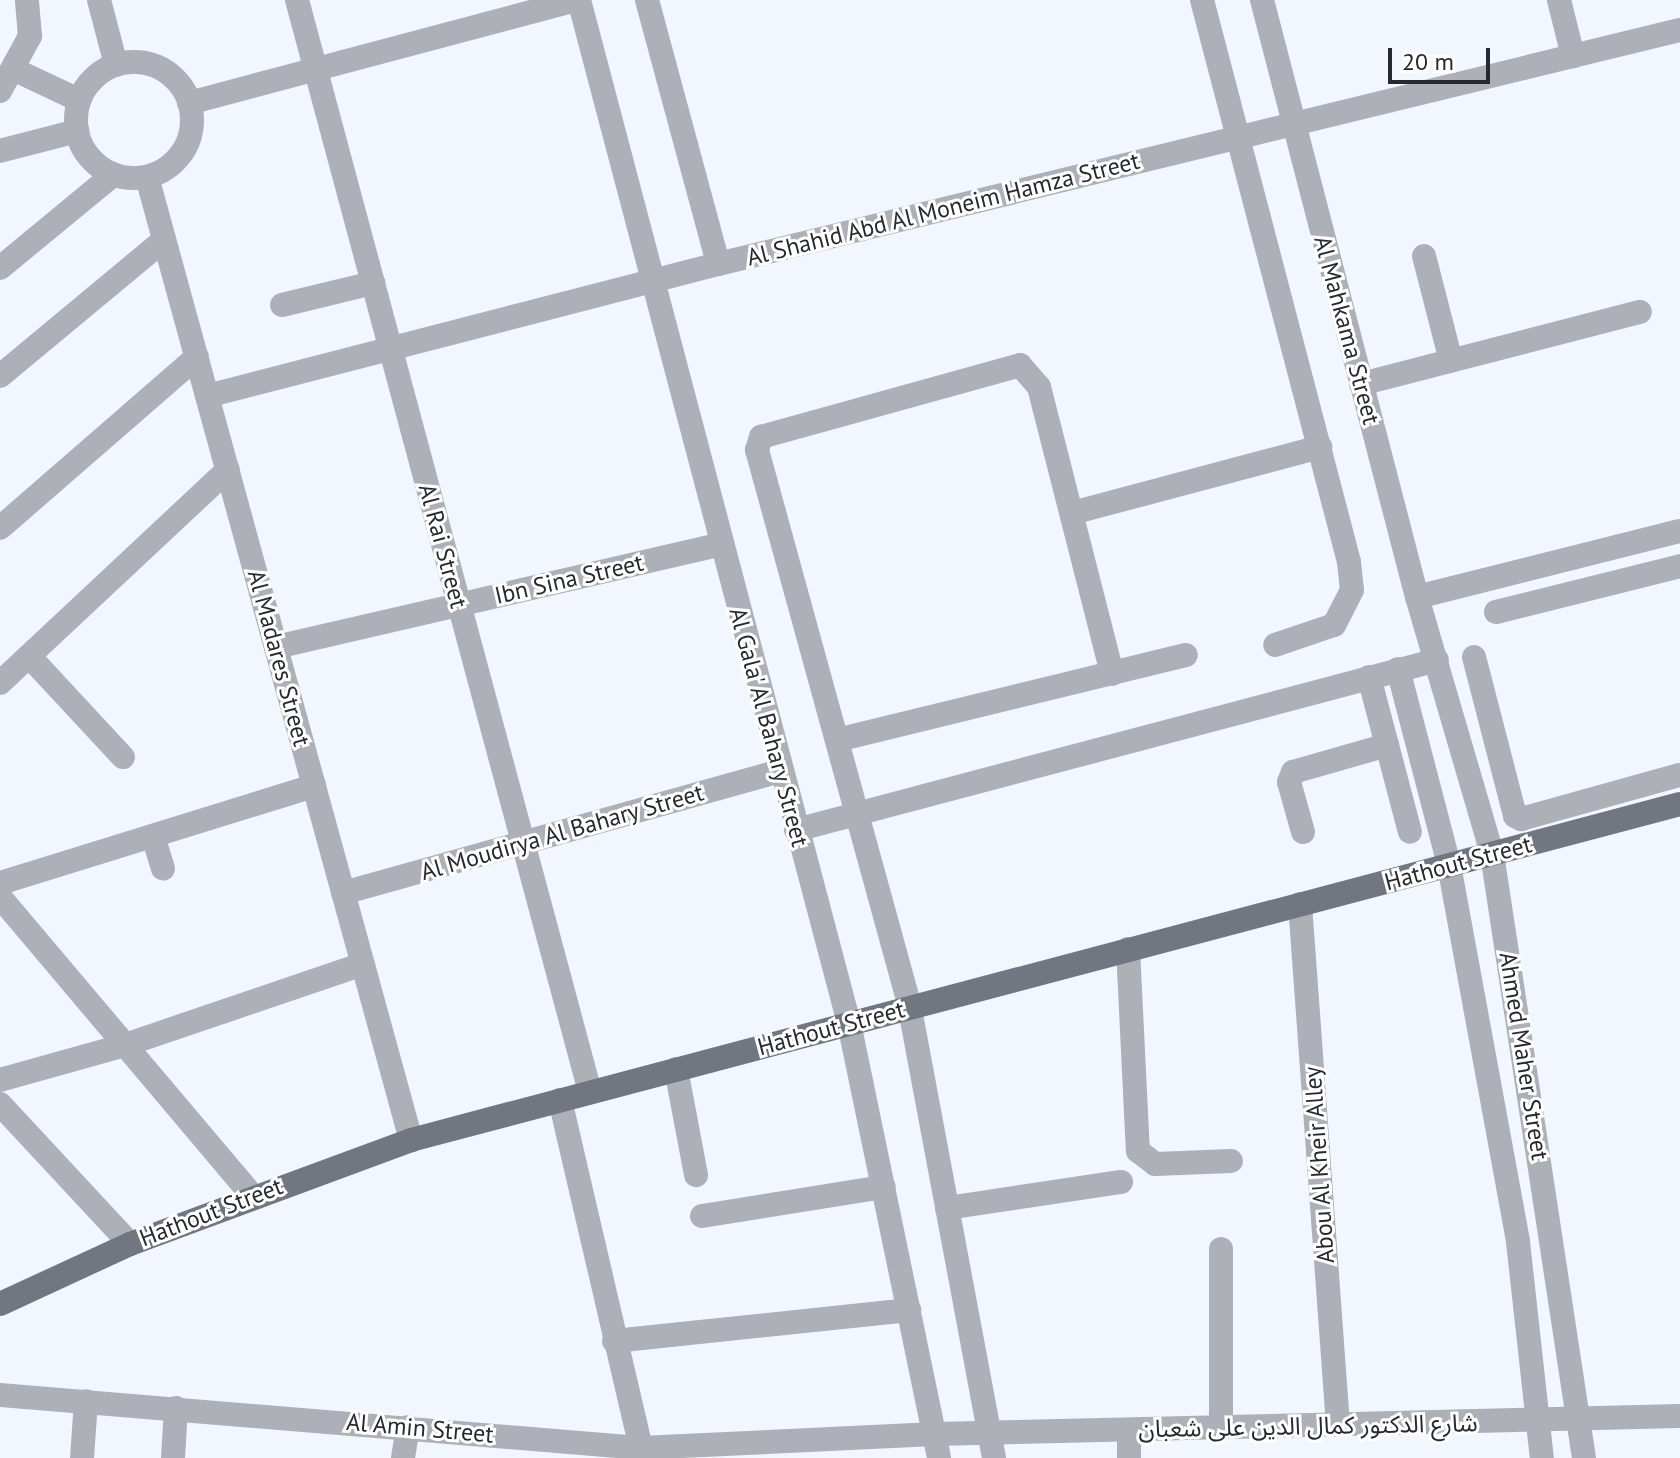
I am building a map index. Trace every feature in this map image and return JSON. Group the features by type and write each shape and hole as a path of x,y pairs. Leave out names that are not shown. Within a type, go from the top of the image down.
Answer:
{"main road":[{"name":"Hathout Street","path":"0,1304 130,1244 252,1195 411,1140 1680,804"}],"street":[{"path":"0,91 32,27 27,0"},
{"path":"99,0 116,65"},
{"name":"Al Rai Street","path":"297,0 590,1092"},
{"path":"189,103 577,0"},
{"name":"Al Gala' Al Bahary Street","path":"577,0 849,1023 937,1446"},
{"path":"647,0 718,264"},
{"path":"1202,0 1320,447 1352,590 1334,625 1275,645"},
{"name":"Al Mahkama Street","path":"1262,0 1417,597 1437,660"},
{"path":"1559,0 1573,56"},
{"name":"Al Shahid Abd Al Moneim Hamza Street","path":"207,396 718,264 1680,30"},
{"path":"139,63 161,69 179,83 189,103 190,131 179,157 147,177 113,175 90,157 77,131 79,100 88,85 116,65 139,63"},
{"path":"13,69 79,100"},
{"path":"0,151 77,131"},
{"path":"0,268 113,175"},
{"name":"Al Madares Street","path":"147,177 411,1140"},
{"path":"0,376 164,240"},
{"path":"1424,256 1451,361"},
{"path":"282,305 373,283"},
{"path":"1361,384 1640,312"},
{"path":"0,528 197,357"},
{"path":"994,1458 910,1007 757,450 761,437 1020,365 1039,387 1112,674"},
{"path":"1072,513 1320,447"},
{"path":"0,683 228,470"},
{"path":"1417,597 1680,531"},
{"name":"Ibn Sina Street","path":"276,647 721,544"},
{"path":"1496,612 1680,566"},
{"path":"837,740 1186,655"},
{"path":"29,656 123,757"},
{"path":"1474,657 1515,816 1521,819 1680,775"},
{"path":"796,830 1437,660"},
{"name":"Ahmed Maher Street","path":"1437,660 1492,854 1584,1458"},
{"name":"Ahmed Maher Street","path":"1398,669 1449,865 1518,1242 1542,1458"},
{"path":"1369,677 1410,832"},
{"path":"1303,832 1289,782 1293,772 1387,745"},
{"name":"Al Moudirya Al Bahary Street","path":"343,893 780,771"},
{"path":"0,883 314,786"},
{"path":"153,836 163,869"},
{"path":"0,897 252,1195"},
{"name":"Abou Al Kheir Alley","path":"1300,904 1338,1425"},
{"path":"1128,949 1138,1151 1155,1164 1231,1161"},
{"path":"0,1080 125,1045 363,964"},
{"path":"676,1069 696,1175"},
{"path":"560,1100 642,1453"},
{"path":"0,1104 130,1244"},
{"path":"947,1208 1121,1182"},
{"path":"702,1216 884,1187"},
{"path":"1221,1249 1221,1428"},
{"path":"614,1341 909,1310"},
{"name":"Al Amin Street","path":"0,1395 408,1427 642,1453 937,1446"},
{"path":"82,1458 86,1401"},
{"path":"173,1458 176,1408"},
{"name":"شارع الدكتور كمال الدين على شعبان","path":"937,1446 990,1433 1680,1416"},
{"path":"403,1458 408,1427"},
{"path":"1129,1430 1129,1458"}]}
